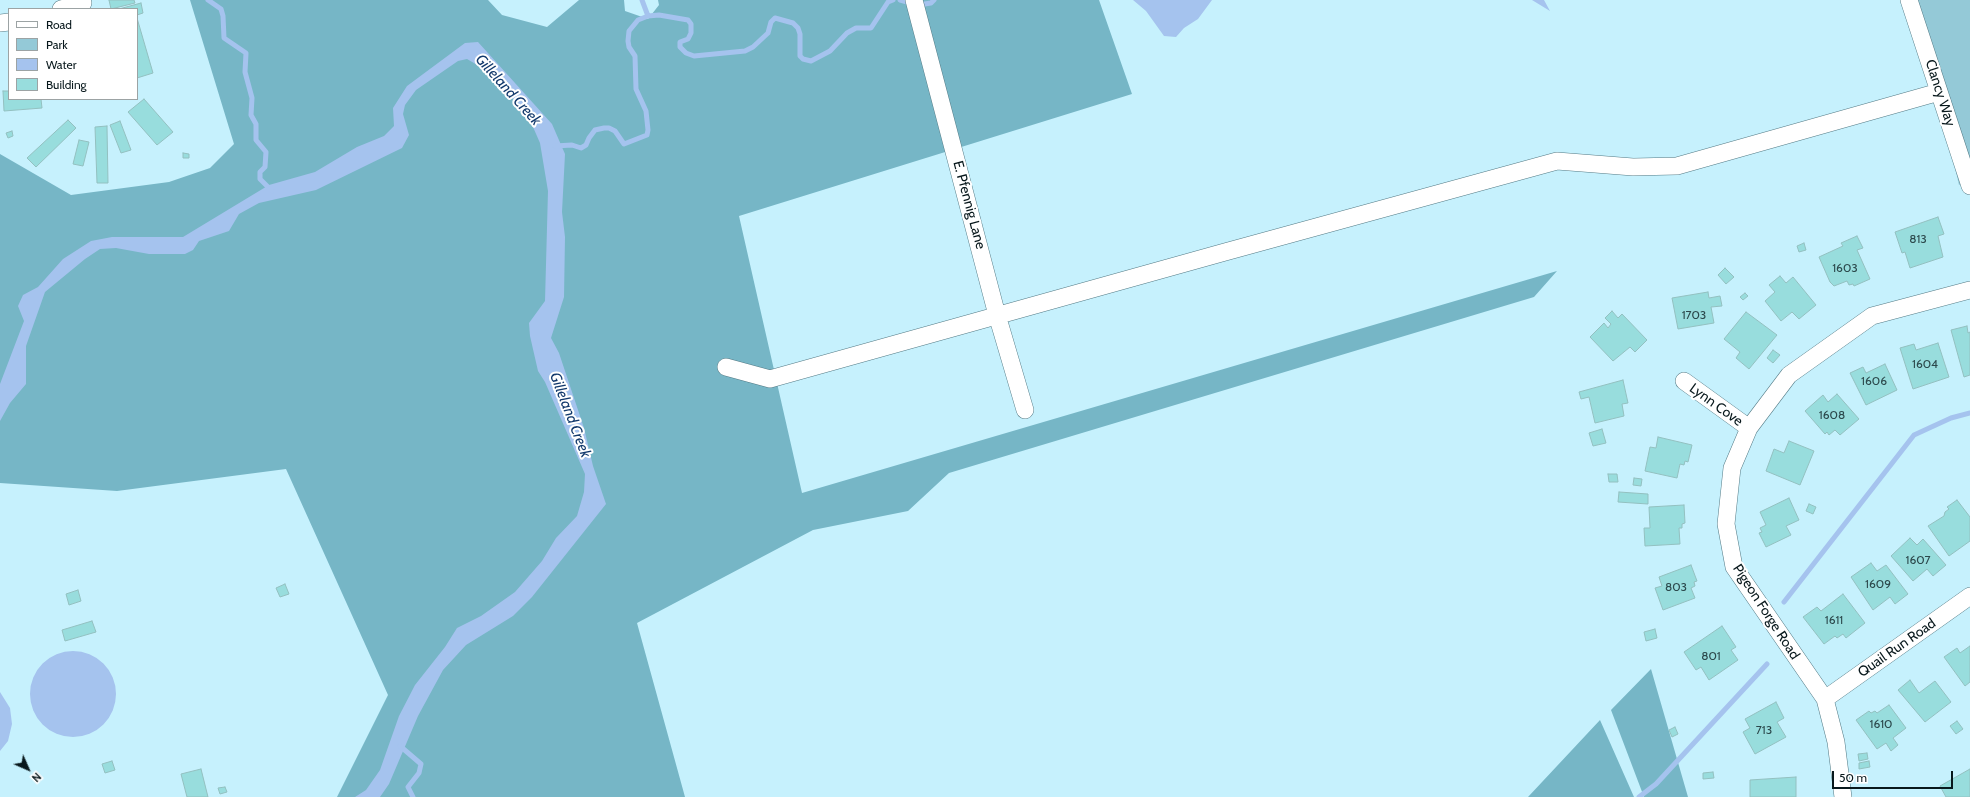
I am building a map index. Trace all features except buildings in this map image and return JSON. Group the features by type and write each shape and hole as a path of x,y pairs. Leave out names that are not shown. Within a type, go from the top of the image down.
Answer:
{"street":[{"name":"E. Pfennig Lane","path":"914,0 997,315 1024,410"},
{"name":"Clancy Way","path":"1910,0 1970,186"},
{"path":"65,8 83,4"},
{"path":"726,367 770,379 1557,161 1633,167 1677,166 1940,92"},
{"name":"Pigeon Forge Road","path":"1843,797 1836,742 1824,699 1734,567 1726,524 1732,468 1749,428 1789,375 1872,316 1970,290"},
{"name":"Lynn Cove","path":"1684,381 1749,428"},
{"name":"Quail Run Road","path":"1824,699 1970,596"}],"green space":[{"path":"1916,0 1970,0 1970,182 1959,185"}],"shaded area":[{"path":"190,0 488,0 502,15 547,27 579,0 624,0 625,11 648,19 659,5 658,0 1099,0 1132,94 739,216 802,493 1557,271 1534,297 949,473 908,511 813,530 637,623 685,797 337,797 388,695 286,469 117,491 0,483 0,154 71,195 169,182 210,168 234,144"},
{"path":"1651,669 1688,797 1644,797 1611,710"},
{"path":"1600,720 1634,797 1528,797"}],"water":[{"path":"1133,0 1212,0 1198,19 1184,28 1176,37 1164,36 1146,11"},
{"path":"1532,0 1544,0 1550,11"},
{"name":"Gilleland Creek","path":"478,42 552,124 565,154 562,212 565,237 564,297 551,338 559,353 584,428 593,466 606,504 532,597 513,616 466,645 443,670 418,716 389,784 380,797 355,797 366,790 380,770 399,716 415,685 445,647 457,628 481,616 515,592 542,561 556,538 577,516 584,492 585,474 545,382 538,371 530,336 529,323 545,301 548,191 540,143 526,111 479,66 467,59 458,61 416,90 405,105 403,114 409,135 402,148 316,190 259,203 239,214 229,231 199,241 193,250 185,254 149,254 116,248 100,249 85,259 45,292 26,346 26,384 10,403 0,421 0,384 24,321 18,306 23,295 38,287 63,259 91,241 112,237 183,237 269,185 315,172 357,147 384,136 394,126 393,108 407,86 465,43"},
{"path":"73,651 89,654 97,658 109,670 113,678 116,694 113,710 109,718 97,730 89,734 73,737 57,734 49,730 37,718 33,710 30,694 33,678 37,670 49,658 57,654"},
{"path":"0,692 10,708 12,724 8,741 0,751"}],"waterway":[{"path":"208,0 221,9 223,16 224,38 246,53 245,72 252,98 251,115 256,124 256,140 266,152 265,167 260,172 260,179 272,191"},
{"path":"642,0 648,16"},
{"path":"555,146 572,145 581,148 586,145 595,130 604,128 609,128 615,131 624,144 647,135 648,130 646,111 636,89 635,56 629,47 628,41 629,31 638,20 648,16 659,15 688,20 691,24 691,33 688,39 680,42 680,47 686,53 694,56 745,51 753,47 768,33 771,22 775,18 793,23 798,28 800,34 800,56 803,59 811,61 830,51 847,33 856,28 871,28 888,2 893,0"},
{"path":"900,0 911,3"},
{"path":"918,5 931,3 934,0"},
{"path":"1784,602 1914,435 1951,418 1970,413"},
{"path":"1639,797 1656,784 1767,664"},
{"path":"400,746 421,764 419,773 408,787 413,797"}]}
